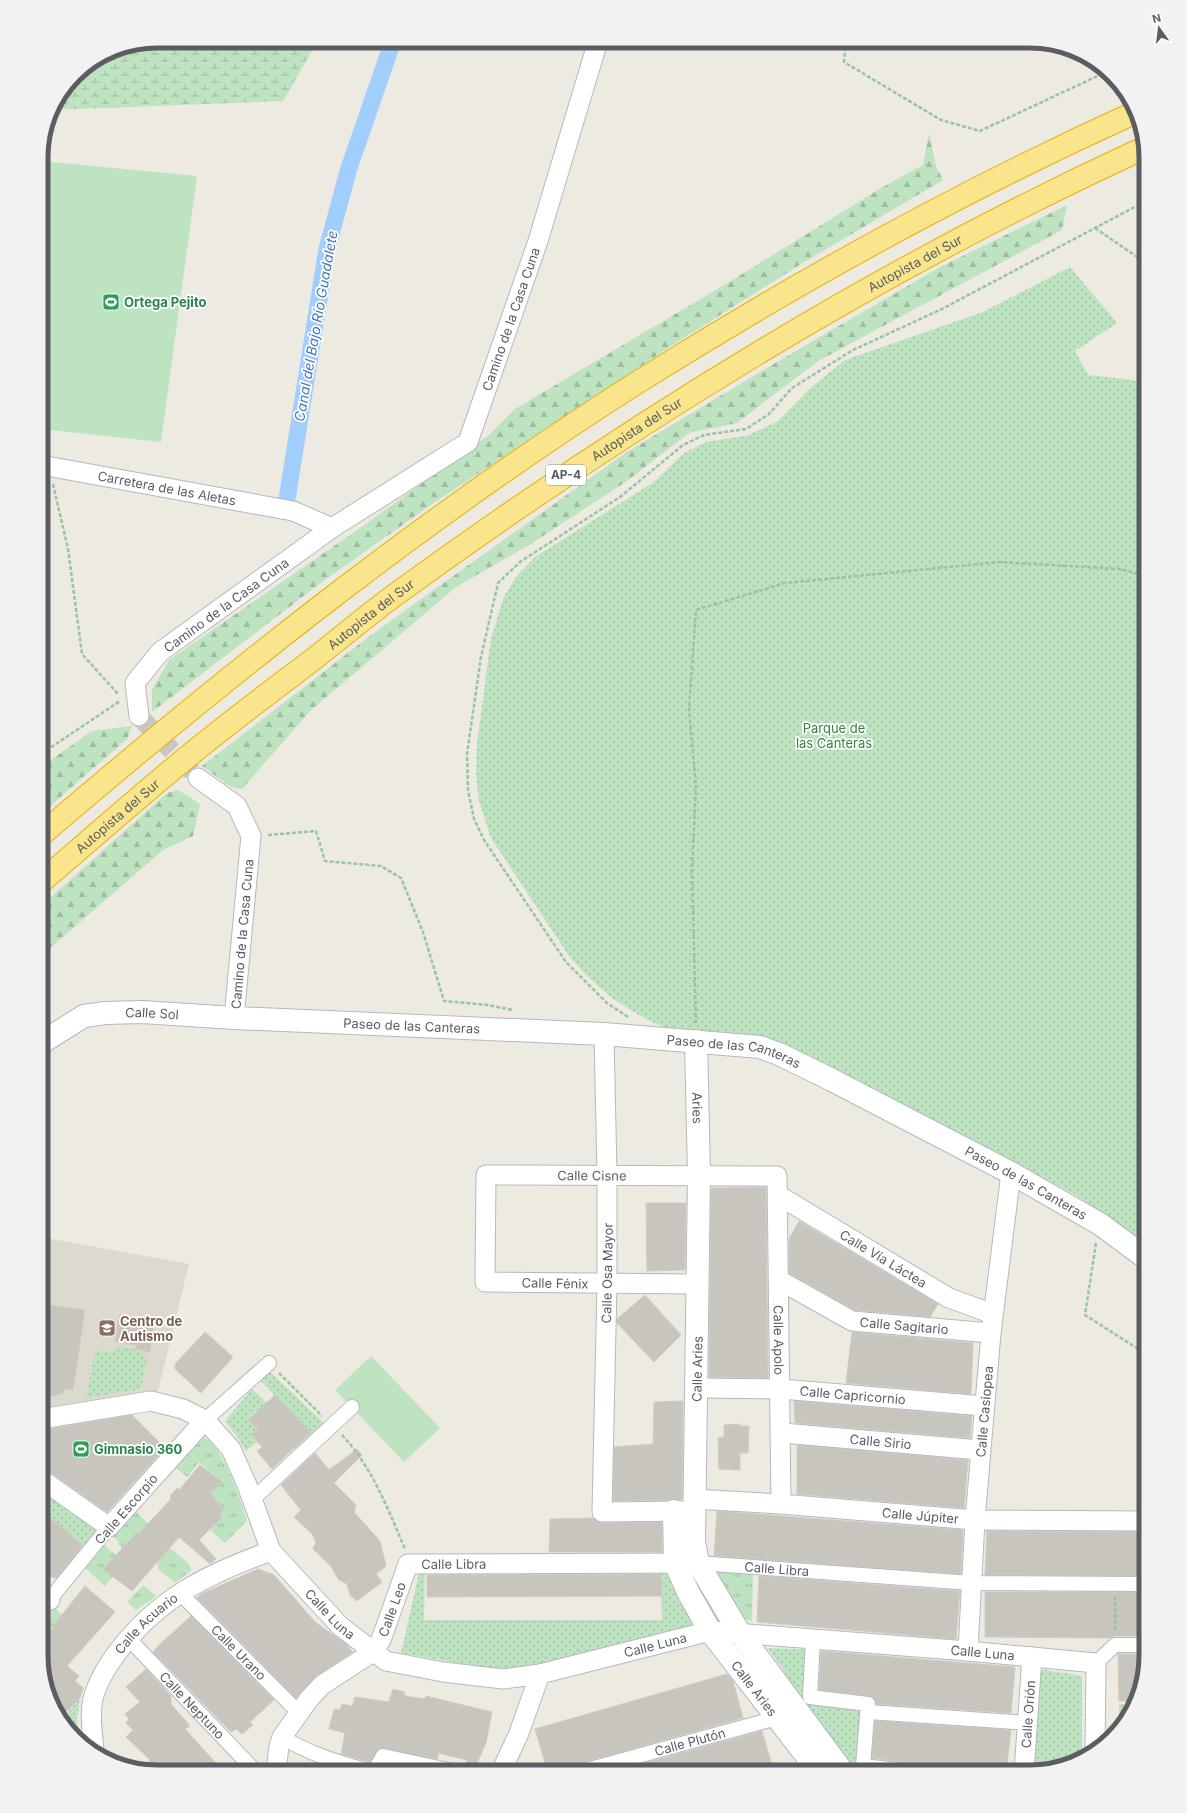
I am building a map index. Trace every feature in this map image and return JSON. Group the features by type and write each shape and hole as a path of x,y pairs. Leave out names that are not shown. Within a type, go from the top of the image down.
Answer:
{"highway":[{"name":"AP-4","path":"48,829 146,745 254,658 368,570 521,461 635,384 869,246 1014,170 1131,115"},
{"name":"Autopista del Sur","path":"48,876 170,771 306,664 397,594 552,484 653,417 770,345 886,278 1028,203 1139,151"}],"street":[{"name":"Camino de la Casa Cuna","path":"139,716 135,683 160,652 332,528 468,442 538,241 596,48"},
{"name":"Carretera de las Aletas","path":"48,466 294,511 332,528"},
{"name":"Camino de la Casa Cuna","path":"198,778 238,806 251,836 234,1018"},
{"name":"Calle Sol","path":"48,1039 84,1016 105,1013 142,1012 270,1019"},
{"name":"Paseo de las Canteras","path":"270,1019 604,1034 760,1047 779,1054 883,1106 1059,1199 1100,1224 1139,1253"},
{"name":"Calle Osa Mayor","path":"602,1512 607,1284 607,1175 604,1034"},
{"name":"Aries","path":"696,1041 699,1175"},
{"name":"Calle Casiopea","path":"968,1650 980,1450 993,1314 1011,1173"},
{"name":"Calle Cisne","path":"485,1282 486,1175 777,1176"},
{"name":"Calle Aries","path":"699,1175 697,1388 688,1507 675,1562 682,1580 710,1631 813,1765"},
{"name":"Calle Apolo","path":"777,1176 782,1433 781,1504"},
{"name":"Calle Vía Láctea","path":"778,1195 949,1298 993,1314"},
{"name":"Calle Sagitario","path":"779,1280 852,1321 991,1333"},
{"name":"Calle Fénix","path":"485,1282 698,1284"},
{"name":"Calle Escorpio","path":"48,1597 109,1526 205,1420 269,1362"},
{"name":"Calle Capricornio","path":"697,1388 781,1389 984,1406"},
{"name":"Calle Luna","path":"48,1418 151,1401 183,1409 205,1420 231,1449 253,1499 271,1551 325,1612 386,1661 474,1677 503,1679 540,1674 710,1631 968,1650 1096,1664"},
{"path":"253,1499 352,1407"},
{"name":"Calle Sirio","path":"782,1433 980,1450"},
{"path":"48,1484 109,1526"},
{"name":"Calle Júpiter","path":"602,1512 781,1504 975,1520 1139,1521"},
{"name":"Calle Aries","path":"688,1507 698,1563 739,1632 838,1765"},
{"name":"Calle Acuario","path":"94,1744 92,1718 94,1694 105,1670 128,1638 154,1612 179,1592 214,1573 271,1551"},
{"name":"Calle Libra","path":"408,1564 675,1562 972,1583 1139,1584"},
{"name":"Calle Leo","path":"277,1765 279,1746 282,1737 299,1713 322,1686 373,1652 384,1632 408,1564"},
{"name":"Calle Urano","path":"179,1592 299,1713"},
{"name":"Calle Neptuno","path":"128,1638 249,1765"},
{"path":"813,1638 810,1698 868,1704 863,1765"},
{"path":"1094,1743 1096,1664 1115,1645 1139,1646"},
{"name":"Calle Orión","path":"1025,1765 1032,1657"},
{"path":"504,1765 519,1733 540,1674"},
{"path":"868,1712 1028,1723"},
{"name":"Calle Plutón","path":"605,1765 777,1718"},
{"path":"282,1737 300,1748 323,1758 348,1765"},
{"path":"377,1765 383,1756 425,1765"}],"path":[{"path":"845,48 844,62 940,120 980,131 1100,75"},
{"path":"638,1036 639,1024 607,1003 566,962 484,840 474,819 468,790 467,754 480,657 498,583 520,562 620,497 683,445 704,435 746,429 770,414 792,388 853,350 942,309 1139,205"},
{"path":"1095,228 1139,258"},
{"path":"48,476 68,549 82,654 123,699 113,704 48,749"},
{"path":"696,1041 692,870 696,786 688,709 696,610 785,583 1000,562 1120,569 1139,574"},
{"path":"251,836 316,831 325,861 381,866 401,878 423,932 444,1001 488,1005 519,1012"},
{"path":"1100,1224 1084,1315 1139,1350"},
{"path":"269,1362 350,1444 371,1476 405,1549 408,1564"},
{"path":"1115,1584 1115,1645"}],"shaded area":[{"name":"Centro de Autismo","path":"48,1238 189,1264 158,1391 48,1412"}],"green space":[{"path":"150,48 314,48 283,101 59,110 66,96 75,85 96,66 115,56 136,50"},
{"path":"929,133 936,166 943,180 806,261 679,341 435,502 322,582 152,712 152,690 169,660 363,526 489,435 515,409 731,281 881,188 923,165"},
{"name":"Ortega Pejito","path":"48,162 197,176 161,442 48,430"},
{"path":"1067,205 1062,230 818,361 737,423 689,433 627,481 529,545 456,587 310,711 242,789 231,787 202,766 375,632 627,452 940,267"},
{"name":"Parque de las Canteras","path":"1070,267 1117,323 1075,351 1088,375 1133,380 1139,383 1139,1240 1076,1195 814,1059 769,1040 674,1032 644,1018 612,998 588,977 569,956 491,838 479,801 476,774 477,744 491,638 504,597 516,577 535,557 654,482 684,453 706,442 749,435 778,421 808,390 845,360 983,312"},
{"path":"132,726 127,739 48,808 48,762 92,731"},
{"path":"178,790 200,804 193,836 163,850 48,950 48,900 167,793"},
{"path":"115,1346 134,1349 148,1356 141,1389 86,1398 96,1350 113,1353"},
{"path":"371,1356 440,1428 404,1462 335,1390"},
{"path":"268,1370 326,1425 298,1452 294,1448 311,1432 260,1380"},
{"path":"252,1389 269,1405 260,1413 257,1410 248,1419 258,1429 251,1435 257,1442 246,1451 225,1421"},
{"path":"200,1436 208,1440 216,1448 223,1459 230,1472 247,1521 225,1543 210,1530 222,1517 220,1515 224,1509 210,1494 222,1482 199,1462 187,1477 173,1466"},
{"path":"48,1491 98,1528 84,1545 48,1516"},
{"path":"134,1510 154,1529 152,1533 188,1563 192,1570 175,1583 158,1569 157,1562 166,1552 136,1532 122,1548 118,1544 119,1542 112,1536"},
{"path":"104,1545 116,1555 103,1568 113,1577 105,1586 85,1568"},
{"path":"706,1566 753,1571 752,1621 744,1619"},
{"path":"420,1569 425,1569 424,1620 662,1620 661,1570 669,1570 693,1626 543,1663 498,1670 401,1653"},
{"path":"143,1585 156,1596 136,1610 127,1602"},
{"path":"59,1597 62,1600 55,1608 62,1615 53,1626 61,1633 53,1638 48,1633 48,1610"},
{"path":"768,1648 812,1650 810,1697 868,1704 866,1764 877,1765 847,1765"},
{"path":"1040,1669 1082,1676 1082,1751 1072,1757 1058,1761 1032,1765"},
{"path":"80,1698 77,1719 78,1730 66,1714"},
{"path":"1119,1704 1128,1704 1124,1710 1119,1718"}],"building":[{"path":"766,1187 768,1378 709,1377 711,1188"},
{"path":"646,1203 686,1203 685,1270 647,1271"},
{"path":"799,1221 938,1304 930,1317 855,1310 789,1273 789,1239"},
{"path":"645,1295 681,1335 654,1362 617,1323 617,1319"},
{"path":"48,1305 85,1310 73,1390 65,1389 63,1393 48,1397 50,1378 48,1378 48,1367 50,1357 48,1357"},
{"path":"119,1315 154,1322 150,1352 137,1349 136,1345 115,1342"},
{"path":"205,1332 233,1357 201,1393 175,1369 175,1364"},
{"path":"852,1332 973,1343 971,1394 846,1383"},
{"path":"275,1395 311,1432 272,1469 257,1451 262,1447 251,1435 258,1429 248,1420"},
{"path":"683,1401 682,1500 613,1501 614,1447 653,1444 654,1402"},
{"path":"794,1401 972,1416 970,1438 795,1423"},
{"path":"132,1415 165,1448 107,1512 48,1471 48,1429"},
{"path":"739,1424 739,1426 749,1426 748,1453 740,1453 740,1470 719,1469 718,1438 724,1437 724,1425"},
{"path":"797,1445 968,1460 964,1508 797,1494"},
{"path":"357,1449 362,1455 334,1483 356,1505 354,1512 380,1541 386,1566 376,1574 382,1582 357,1601 350,1595 347,1584 339,1580 330,1565 313,1549 316,1542 312,1534 294,1517 301,1510 281,1485 315,1453 329,1470"},
{"path":"200,1465 222,1482 210,1494 224,1509 220,1515 222,1517 199,1540 216,1559 210,1564 179,1537 132,1591 103,1569 137,1532 139,1533 171,1499 170,1496 177,1488 179,1490"},
{"path":"717,1511 963,1530 961,1574 714,1556"},
{"path":"48,1516 83,1545 57,1578 48,1576"},
{"path":"593,1518 602,1523 662,1522 662,1552 549,1552 550,1519"},
{"path":"987,1531 1139,1532 1139,1576 985,1575"},
{"path":"258,1569 274,1575 315,1622 346,1644 353,1652 316,1676 296,1698 197,1598 201,1594"},
{"path":"661,1574 662,1596 427,1597 427,1575"},
{"path":"759,1576 960,1591 956,1639 757,1622"},
{"path":"85,1586 115,1612 67,1666 79,1676 75,1681 83,1688 80,1698 66,1712 63,1709 56,1698 49,1670 48,1634 55,1627 53,1626"},
{"path":"985,1592 1139,1592 1139,1636 1115,1636 1110,1638 985,1637"},
{"path":"191,1616 274,1700 250,1722 253,1725 242,1734 236,1729 231,1732 153,1652"},
{"path":"821,1651 1015,1667 1011,1713 876,1704 873,1697 869,1696 819,1690"},
{"path":"1118,1654 1139,1654 1138,1670 1131,1698 1129,1701 1119,1701"},
{"path":"146,1669 171,1696 171,1704 190,1726 185,1729 218,1765 147,1765 150,1760 126,1737 133,1730 126,1723 129,1719 125,1714 140,1702 126,1687"},
{"path":"727,1674 733,1681 743,1718 575,1765 546,1765 535,1729"},
{"path":"393,1689 404,1692 405,1696 425,1699 426,1696 492,1712 486,1743 476,1765 467,1765 467,1760 438,1753 438,1759 380,1748 370,1762 341,1754 345,1733 329,1729 334,1709 340,1710 342,1704 352,1706 355,1697 389,1702"},
{"path":"875,1721 1011,1730 1007,1765 918,1765 872,1758"},
{"path":"762,1731 772,1765 638,1765"}],"waterway":[{"name":"Canal del Bajo Río Guadalete","path":"287,499 327,249 349,168 391,48"}],"tunnel":[{"path":"139,716 198,778"}],"place":[{"name":"Ortega Pejito","path":"111,302"},
{"name":"Centro de Autismo","path":"107,1328"},
{"name":"Gimnasio 360","path":"81,1449"}]}
